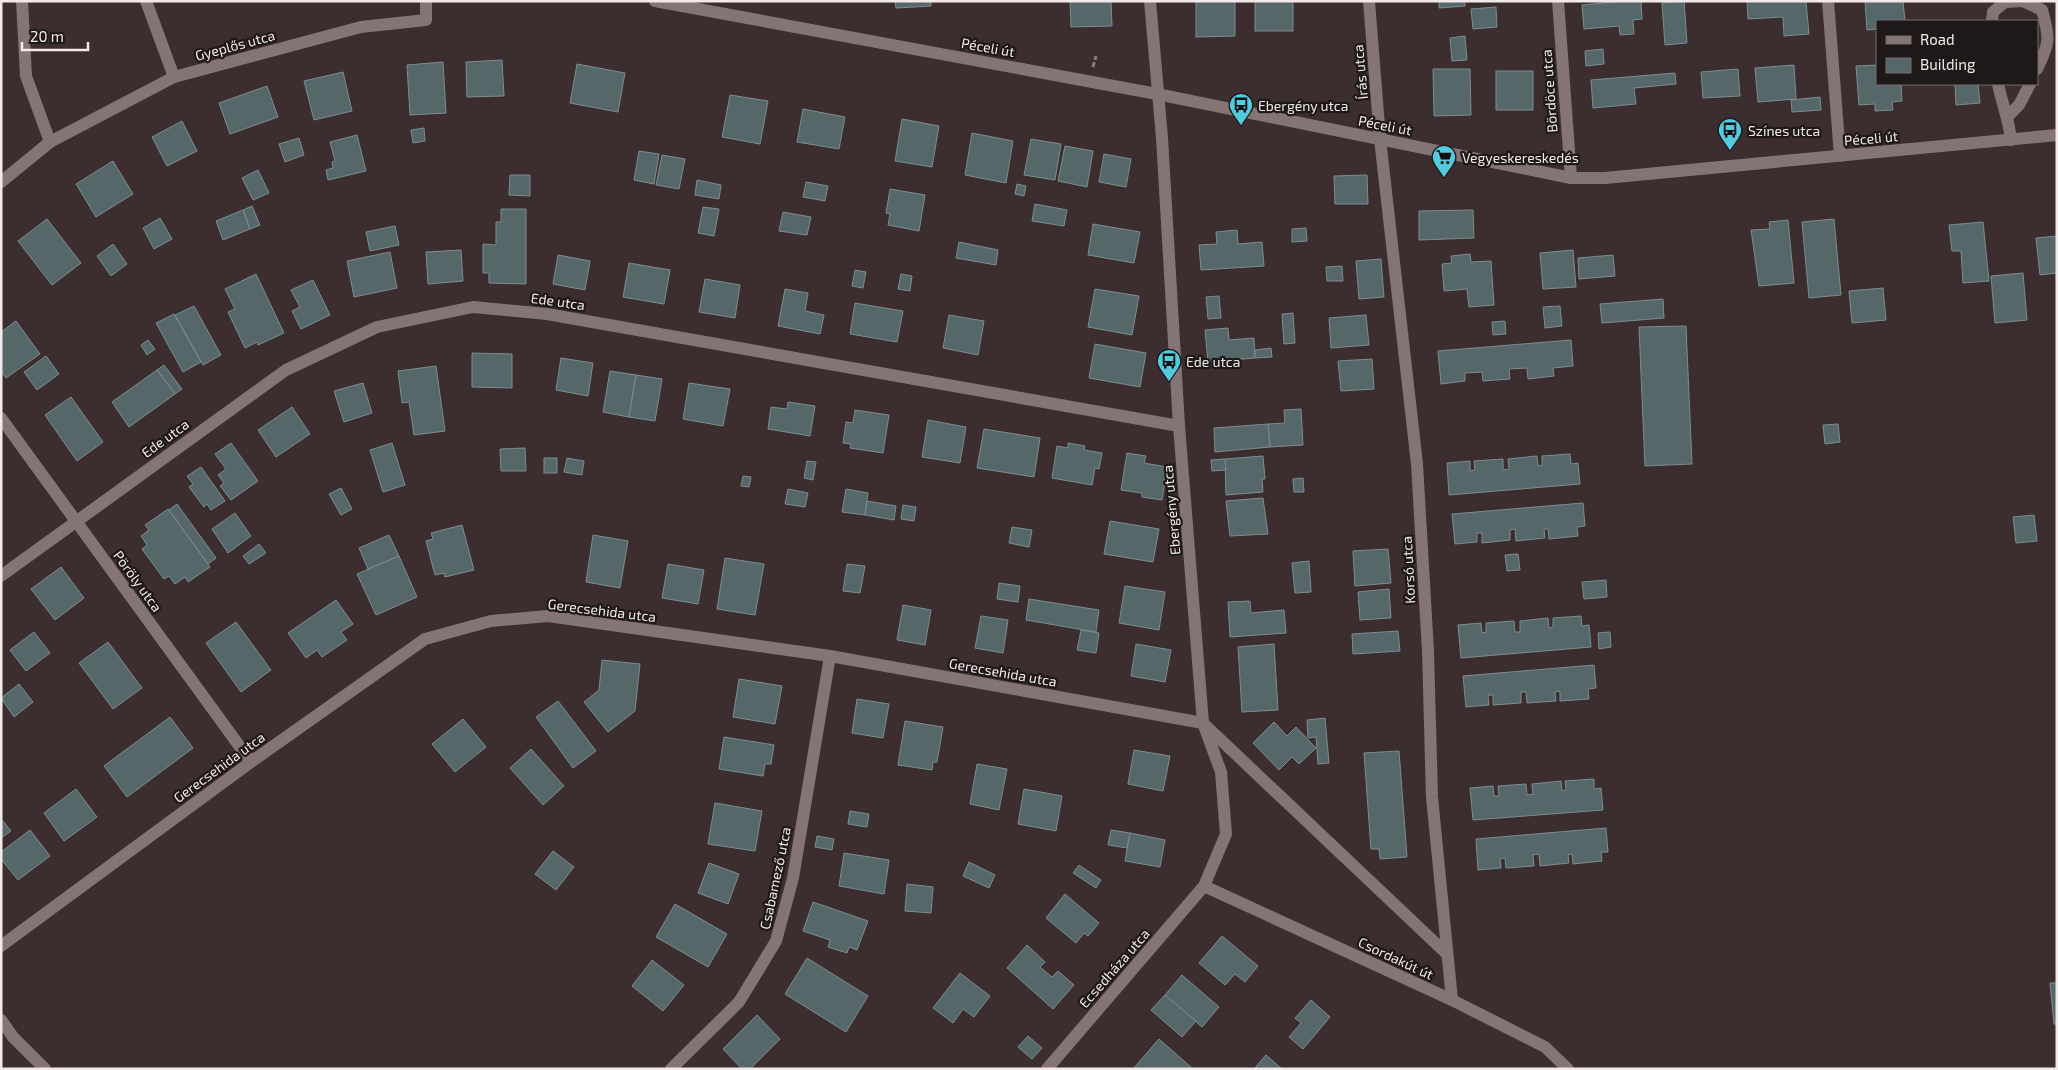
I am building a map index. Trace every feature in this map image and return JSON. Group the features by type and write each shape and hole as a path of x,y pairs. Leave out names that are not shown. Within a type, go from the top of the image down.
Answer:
{"street":[{"path":"22,1 26,76 50,142"},
{"path":"146,1 174,77"},
{"name":"Gyeplős utca","path":"1,182 50,142 174,77 361,27 426,20 426,1"},
{"name":"Péceli út","path":"656,1 1157,94 1571,178 1605,178 2057,135"},
{"name":"Ebergény utca","path":"1150,1 1162,138 1179,426 1203,723 1220,772 1226,834 1204,886"},
{"name":"Írás utca","path":"1369,1 1380,140"},
{"name":"Bördöce utca","path":"1558,1 1571,178"},
{"path":"1828,1 1840,156"},
{"path":"1992,20 1993,12 2005,2 2023,1 2042,10 2048,30 2046,54 2038,67"},
{"path":"1998,85 2002,105 2008,116 2011,140"},
{"path":"2008,116 2019,105 2029,85"},
{"name":"Korsó utca","path":"1380,140 1417,464 1428,651 1432,797 1452,1000"},
{"name":"Ede utca","path":"1,576 75,520 286,370 377,327 473,307 547,314 1179,426"},
{"name":"Pöröly utca","path":"1,418 252,762"},
{"name":"Gerecsehida utca","path":"1,946 252,762 425,639 491,621 548,616 830,656 1203,723"},
{"name":"Csabamező utca","path":"672,1069 739,1002 776,941 793,878 830,656"},
{"path":"1203,723 1447,954"},
{"name":"Csordakút út","path":"1204,886 1452,1000 1545,1047 1568,1069"},
{"name":"Ecsedháza utca","path":"1047,1069 1204,886"},
{"path":"1,1020 13,1037 45,1069"}],"path":[{"path":"1093,67 1096,56"}],"building":[{"path":"895,1 931,1 931,6 896,8"},
{"path":"1070,1 1111,1 1112,26 1071,27"},
{"path":"1196,1 1235,1 1235,36 1196,37"},
{"path":"1255,1 1293,1 1293,31 1255,31"},
{"path":"1439,1 1465,1 1465,6 1439,8"},
{"path":"1641,1 1642,19 1633,20 1634,34 1620,35 1619,26 1584,29 1582,5"},
{"path":"1684,1 1687,43 1665,45 1662,3"},
{"path":"1747,1 1806,1 1809,34 1784,36 1783,17 1748,19"},
{"path":"1865,1 1903,1 1905,20 1876,20 1876,29 1867,30"},
{"path":"1496,7 1497,27 1473,29 1471,9"},
{"path":"1465,36 1467,60 1452,61 1450,38"},
{"path":"1603,49 1604,64 1586,66 1585,51"},
{"path":"502,60 504,96 467,97 466,62"},
{"path":"443,62 446,113 410,115 407,65"},
{"path":"577,64 625,73 618,112 570,103"},
{"path":"1794,65 1796,99 1758,102 1755,68"},
{"path":"1876,65 1876,85 1901,85 1902,101 1892,102 1893,110 1875,111 1875,104 1859,105 1856,66"},
{"path":"1433,69 1470,69 1471,115 1434,116"},
{"path":"1738,69 1740,96 1703,98 1701,72"},
{"path":"1496,71 1533,71 1533,110 1496,110"},
{"path":"343,72 352,111 314,120 304,81"},
{"path":"1675,73 1676,84 1634,88 1636,104 1593,108 1591,80"},
{"path":"1955,85 1978,85 1980,103 1956,105"},
{"path":"267,86 278,117 230,134 219,103"},
{"path":"730,95 768,101 760,144 722,137"},
{"path":"1820,97 1821,110 1792,112 1791,100"},
{"path":"803,109 845,117 839,149 797,142"},
{"path":"902,119 939,126 932,167 895,161"},
{"path":"182,121 197,151 167,166 152,137"},
{"path":"424,128 425,141 413,143 411,130"},
{"path":"972,133 1013,141 1006,183 965,175"},
{"path":"357,135 366,171 328,180 326,170 333,168 332,162 335,161 330,142"},
{"path":"299,138 304,155 285,162 279,144"},
{"path":"1031,139 1061,144 1055,180 1024,175"},
{"path":"1065,146 1093,151 1087,187 1058,181"},
{"path":"639,151 659,154 654,184 634,180"},
{"path":"1104,154 1131,159 1126,187 1099,182"},
{"path":"662,155 685,159 679,189 656,185"},
{"path":"113,161 133,194 96,217 76,184"},
{"path":"258,170 269,193 253,200 242,178"},
{"path":"510,175 530,175 530,196 509,195"},
{"path":"1367,175 1368,204 1335,204 1334,176"},
{"path":"697,180 721,185 719,199 695,195"},
{"path":"806,182 828,186 825,201 803,197"},
{"path":"1017,184 1026,186 1024,196 1015,194"},
{"path":"890,189 925,195 919,231 888,225 890,214 886,213"},
{"path":"1035,204 1067,210 1064,226 1032,221"},
{"path":"252,206 260,225 250,229 243,210"},
{"path":"703,207 719,209 714,236 698,233"},
{"path":"501,209 526,209 526,284 489,283 489,273 483,273 483,244 496,245 496,222 501,222"},
{"path":"243,210 250,229 223,240 216,221"},
{"path":"1473,210 1474,238 1419,240 1419,211"},
{"path":"783,212 811,217 807,235 779,231"},
{"path":"160,218 172,239 154,249 143,228"},
{"path":"47,219 81,263 52,285 18,241"},
{"path":"1834,219 1841,295 1809,298 1802,222"},
{"path":"1788,220 1794,283 1759,286 1751,230 1770,229 1769,222"},
{"path":"1983,222 1989,281 1963,283 1961,251 1952,251 1949,225"},
{"path":"1093,224 1140,232 1134,263 1088,255"},
{"path":"395,226 399,245 370,251 366,232"},
{"path":"1306,228 1307,241 1292,242 1292,229"},
{"path":"1237,230 1238,244 1262,242 1264,266 1201,270 1199,245 1217,244 1216,232"},
{"path":"2057,236 2057,285 2056,273 2040,275 2036,238"},
{"path":"959,242 998,250 996,265 956,258"},
{"path":"113,244 127,264 111,276 97,256"},
{"path":"461,250 463,281 428,284 426,252"},
{"path":"1573,250 1576,287 1543,289 1540,253"},
{"path":"390,252 397,288 354,297 347,261"},
{"path":"1470,254 1471,262 1491,261 1494,305 1469,307 1467,289 1444,291 1442,264 1452,263 1451,256"},
{"path":"558,255 590,261 585,290 553,284"},
{"path":"1613,255 1615,276 1579,279 1578,258"},
{"path":"1381,259 1384,297 1359,299 1356,261"},
{"path":"629,263 670,270 664,304 623,297"},
{"path":"1342,266 1343,281 1327,281 1326,267"},
{"path":"855,270 866,272 863,288 852,286"},
{"path":"2023,273 2027,320 1995,323 1991,276"},
{"path":"256,274 284,333 258,345 257,342 245,348 228,312 235,309 225,289"},
{"path":"901,274 912,276 910,291 898,289"},
{"path":"705,279 740,285 735,318 699,312"},
{"path":"313,280 330,315 301,329 292,311 300,307 291,290"},
{"path":"1883,288 1886,320 1852,323 1849,291"},
{"path":"785,289 808,293 805,311 824,315 820,334 778,326"},
{"path":"1095,289 1139,296 1132,335 1088,327"},
{"path":"1219,296 1221,318 1208,319 1206,297"},
{"path":"1663,299 1664,318 1602,323 1600,304"},
{"path":"855,303 903,311 897,342 850,334"},
{"path":"194,306 221,355 203,365 175,315"},
{"path":"1560,306 1562,326 1545,328 1543,307"},
{"path":"1293,313 1295,343 1284,344 1282,314"},
{"path":"174,314 201,362 183,372 156,323"},
{"path":"949,315 984,321 978,355 943,348"},
{"path":"1366,315 1369,345 1331,348 1329,318"},
{"path":"16,321 40,354 6,378 1,371 1,332"},
{"path":"1505,321 1506,334 1493,335 1492,322"},
{"path":"1686,326 1692,464 1645,466 1639,327"},
{"path":"1228,328 1229,340 1254,338 1255,358 1208,362 1205,330"},
{"path":"148,340 155,349 147,355 141,345"},
{"path":"1571,340 1573,366 1553,368 1554,376 1528,379 1527,368 1509,369 1510,379 1483,381 1482,372 1465,373 1465,381 1441,384 1438,351"},
{"path":"1095,344 1146,353 1140,387 1089,378"},
{"path":"1271,348 1272,357 1255,358 1255,350"},
{"path":"472,353 512,354 512,388 472,387"},
{"path":"46,356 59,374 37,390 24,372"},
{"path":"561,358 593,363 588,396 556,390"},
{"path":"1372,359 1374,389 1341,391 1338,361"},
{"path":"164,365 182,389 175,394 157,370"},
{"path":"436,366 445,431 414,435 409,402 402,403 398,371"},
{"path":"157,370 175,394 129,427 112,402"},
{"path":"610,371 636,375 629,417 603,412"},
{"path":"636,375 662,379 655,421 629,417"},
{"path":"363,383 372,413 344,422 334,391"},
{"path":"689,383 730,389 723,426 683,419"},
{"path":"71,397 103,442 77,461 45,415"},
{"path":"788,402 815,406 810,436 768,429 771,407 787,409"},
{"path":"292,407 310,434 276,457 258,430"},
{"path":"1301,409 1303,445 1270,447 1268,424 1285,423 1284,410"},
{"path":"855,410 889,415 883,453 850,448 851,444 843,443 846,422 853,423"},
{"path":"928,420 966,427 960,463 922,457"},
{"path":"1268,424 1270,447 1215,452 1214,428"},
{"path":"1838,424 1840,442 1825,444 1823,425"},
{"path":"984,429 1040,438 1034,477 977,468"},
{"path":"231,443 258,481 231,500 220,486 224,483 218,475 226,469 215,454"},
{"path":"392,443 405,485 383,492 370,450"},
{"path":"1068,443 1085,446 1084,450 1102,453 1099,469 1095,468 1092,485 1052,478 1057,446 1068,448"},
{"path":"525,448 526,471 501,471 500,449"},
{"path":"1127,453 1146,456 1144,463 1167,467 1162,500 1142,497 1142,493 1121,490"},
{"path":"1570,454 1571,464 1578,463 1580,484 1449,495 1447,463 1470,461 1470,471 1475,470 1474,461 1503,459 1503,470 1509,469 1508,459 1537,456 1538,466 1542,465 1542,456"},
{"path":"1263,456 1265,479 1262,479 1263,492 1226,495 1225,459"},
{"path":"544,458 557,458 557,473 544,473"},
{"path":"567,458 584,461 582,475 564,472"},
{"path":"1225,459 1226,470 1212,471 1211,460"},
{"path":"807,461 816,462 813,480 804,478"},
{"path":"201,467 225,501 211,510 207,504 204,507 189,487 193,484 187,476"},
{"path":"743,476 751,477 749,487 741,486"},
{"path":"1303,478 1304,492 1294,492 1293,479"},
{"path":"341,488 352,509 341,515 329,494"},
{"path":"788,489 808,493 805,507 785,504"},
{"path":"846,489 868,493 865,515 842,512"},
{"path":"1263,498 1268,534 1230,536 1226,501"},
{"path":"867,501 896,506 894,520 865,515"},
{"path":"1583,503 1585,526 1577,527 1578,536 1549,539 1548,529 1544,529 1545,538 1516,541 1515,529 1510,530 1510,540 1482,543 1482,533 1477,533 1477,542 1455,544 1452,514"},
{"path":"177,504 216,558 208,564 169,510"},
{"path":"903,505 916,507 914,521 901,519"},
{"path":"168,509 210,567 188,582 185,577 175,584 169,576 164,579 142,549 147,545 141,536 149,530 145,525"},
{"path":"235,513 251,536 228,553 212,529"},
{"path":"2034,515 2037,541 2016,543 2013,517"},
{"path":"1110,521 1159,529 1153,562 1104,554"},
{"path":"462,525 474,570 445,577 444,573 435,575 426,541 433,539 431,533"},
{"path":"1012,527 1032,530 1029,547 1009,543"},
{"path":"389,535 399,556 368,569 359,548"},
{"path":"593,535 628,541 620,588 586,582"},
{"path":"259,544 266,553 249,564 243,556"},
{"path":"1388,549 1391,583 1355,586 1353,551"},
{"path":"1518,554 1520,570 1507,571 1505,555"},
{"path":"399,556 417,597 376,615 357,574"},
{"path":"725,558 764,564 755,615 717,609"},
{"path":"1309,561 1311,592 1295,593 1292,563"},
{"path":"668,564 704,570 698,604 662,598"},
{"path":"847,564 865,566 860,593 843,591"},
{"path":"61,567 84,598 55,620 31,589"},
{"path":"1606,580 1607,597 1584,599 1582,582"},
{"path":"999,583 1020,586 1018,602 997,599"},
{"path":"1125,586 1165,592 1159,630 1119,623"},
{"path":"1389,589 1391,618 1360,620 1358,592"},
{"path":"1029,599 1099,610 1096,632 1026,620"},
{"path":"336,600 353,624 341,632 347,640 322,657 317,650 306,658 288,633"},
{"path":"1250,601 1251,613 1284,610 1286,633 1230,637 1228,602"},
{"path":"903,605 931,610 925,645 897,640"},
{"path":"981,616 1008,620 1003,653 975,648"},
{"path":"1581,616 1582,626 1589,625 1591,647 1461,658 1458,625 1481,623 1482,633 1486,632 1486,623 1514,621 1515,632 1520,632 1520,621 1548,618 1549,628 1553,627 1553,618"},
{"path":"236,622 271,670 241,692 206,643"},
{"path":"1081,630 1099,633 1096,653 1077,650"},
{"path":"1398,631 1400,651 1353,654 1352,634"},
{"path":"34,632 50,653 26,671 10,650"},
{"path":"1610,632 1611,647 1599,649 1598,633"},
{"path":"108,642 142,688 113,709 79,663"},
{"path":"1136,644 1171,650 1165,682 1131,676"},
{"path":"1274,644 1278,710 1242,712 1238,647"},
{"path":"602,660 640,664 635,711 608,732 584,702 599,690"},
{"path":"1594,665 1596,688 1588,689 1589,699 1560,701 1560,691 1555,692 1556,701 1527,703 1526,692 1521,692 1521,703 1493,705 1493,695 1488,695 1489,705 1466,707 1463,676"},
{"path":"739,679 782,686 775,724 733,717"},
{"path":"19,684 33,702 14,717 1,698"},
{"path":"857,699 889,704 883,738 852,733"},
{"path":"558,701 596,751 573,768 536,717"},
{"path":"170,717 193,748 127,797 104,766"},
{"path":"1325,718 1329,763 1318,764 1316,737 1308,738 1307,720"},
{"path":"463,719 486,747 455,772 432,744"},
{"path":"905,721 943,727 937,762 933,762 932,770 898,765"},
{"path":"1274,722 1287,736 1296,727 1316,748 1299,764 1292,757 1279,770 1253,743"},
{"path":"724,737 774,745 771,764 765,764 763,776 719,769"},
{"path":"531,749 564,786 543,805 510,768"},
{"path":"1134,750 1170,756 1163,791 1128,784"},
{"path":"1399,751 1407,857 1380,859 1379,849 1371,849 1364,753"},
{"path":"977,764 1007,769 999,810 970,804"},
{"path":"1594,779 1594,789 1601,788 1603,810 1473,820 1470,788 1493,786 1494,796 1499,796 1498,786 1526,784 1527,795 1533,794 1532,784 1561,781 1562,791 1566,790 1565,781"},
{"path":"76,789 97,817 64,841 44,813"},
{"path":"1024,789 1062,796 1056,831 1018,824"},
{"path":"715,803 762,811 755,851 708,844"},
{"path":"850,811 869,814 867,827 848,824"},
{"path":"3,821 11,831 1,838 1,822"},
{"path":"1606,828 1608,852 1601,852 1602,861 1573,864 1572,854 1568,855 1569,863 1540,866 1539,854 1533,855 1534,866 1506,868 1505,858 1500,859 1501,868 1478,870 1476,839"},
{"path":"30,830 50,856 18,880 1,859 1,852"},
{"path":"1111,830 1130,833 1127,848 1108,845"},
{"path":"1130,833 1165,840 1160,867 1125,861"},
{"path":"817,836 834,839 832,850 815,847"},
{"path":"553,851 574,867 556,890 535,874"},
{"path":"844,853 889,860 884,894 839,886"},
{"path":"969,862 995,875 989,888 963,876"},
{"path":"709,863 739,874 728,904 698,893"},
{"path":"1079,865 1101,880 1096,888 1073,873"},
{"path":"907,884 933,887 931,913 905,911"},
{"path":"1065,894 1099,923 1088,936 1084,933 1076,943 1046,918"},
{"path":"813,902 868,921 857,950 849,947 847,953 828,947 830,940 803,931"},
{"path":"675,904 727,934 708,967 656,937"},
{"path":"1222,936 1258,966 1245,982 1235,974 1225,985 1199,963"},
{"path":"1027,945 1045,962 1040,967 1052,977 1058,971 1074,985 1053,1009 1007,968"},
{"path":"807,958 868,996 846,1032 785,994"},
{"path":"652,960 684,985 663,1011 632,986"},
{"path":"960,973 990,996 974,1017 963,1009 953,1023 933,1008"},
{"path":"1182,975 1219,1007 1202,1027 1165,995"},
{"path":"2050,983 2057,983 2057,1024 2054,1024"},
{"path":"1165,995 1196,1021 1182,1037 1151,1010"},
{"path":"1311,1000 1330,1017 1303,1049 1289,1037 1301,1023 1295,1018"},
{"path":"757,1015 780,1039 750,1069 742,1069 723,1049"},
{"path":"1028,1036 1042,1048 1032,1059 1018,1047"},
{"path":"1159,1039 1193,1069 1133,1069"},
{"path":"1266,1055 1282,1069 1254,1069"}],"place":[{"name":"Ebergény utca","path":"1241,126"},
{"name":"Színes utca","path":"1730,151"},
{"name":"Vegyeskereskedés","path":"1444,178"},
{"name":"Ede utca","path":"1169,382"}]}
